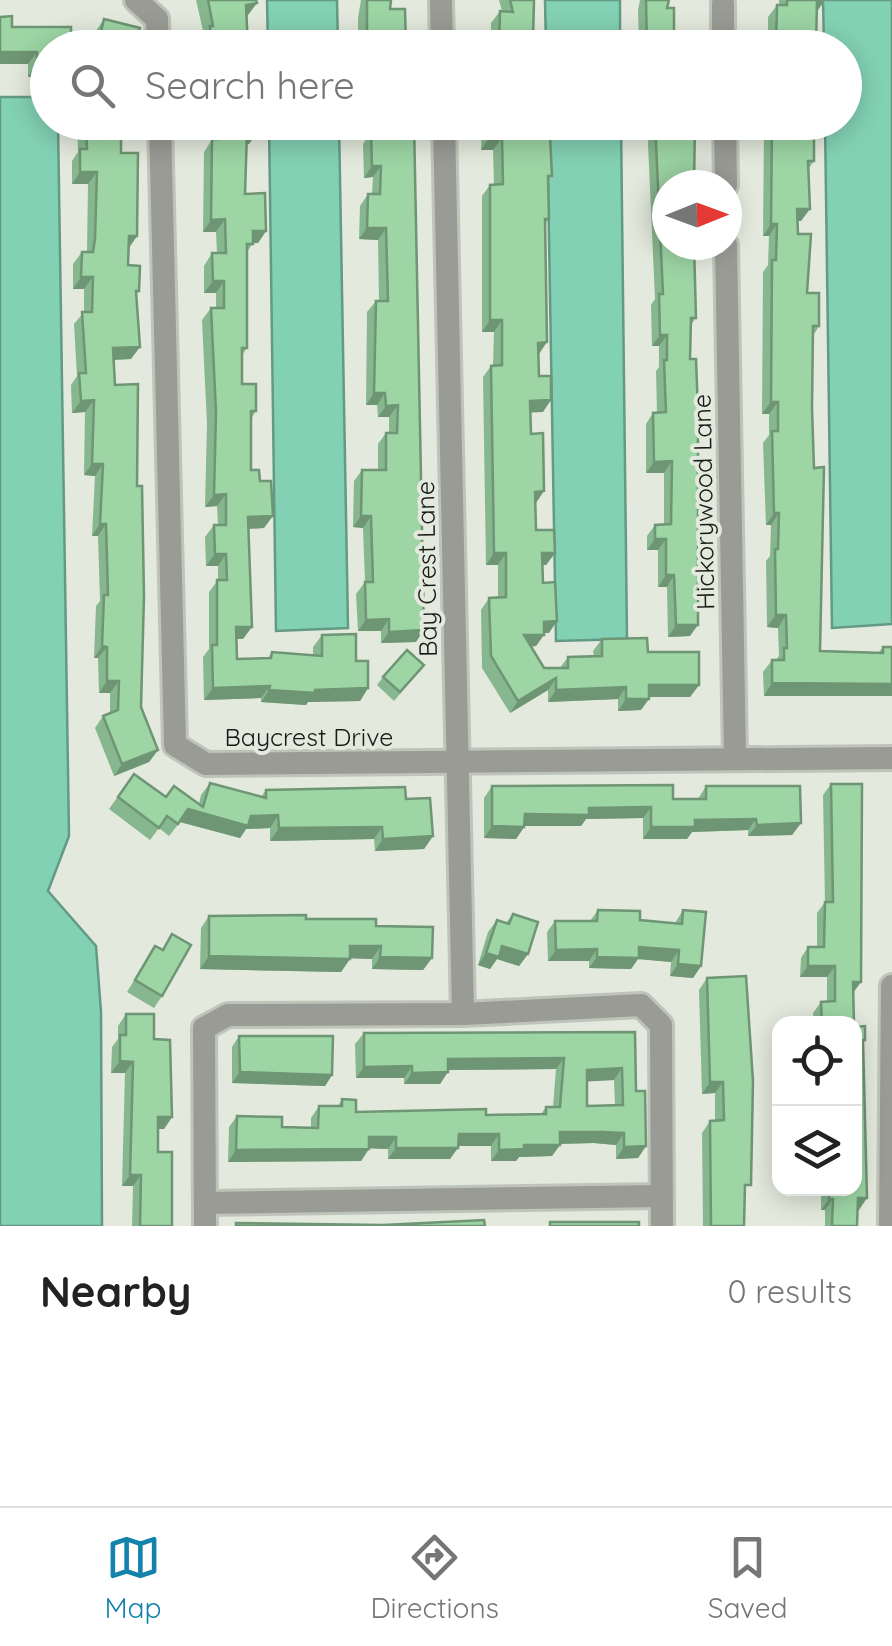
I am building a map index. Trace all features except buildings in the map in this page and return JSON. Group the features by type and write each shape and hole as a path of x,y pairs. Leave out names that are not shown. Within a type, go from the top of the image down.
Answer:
{"street":[{"path":"136,0 157,19 157,30"},
{"path":"441,2 442,30"},
{"path":"723,4 723,30"},
{"name":"Baycrest Drive","path":"160,140 175,746 206,764 892,758"},
{"name":"Bay Crest Lane","path":"444,140 463,1014"},
{"path":"725,140 726,170"},
{"name":"Hickorywood Lane","path":"726,260 735,758"},
{"path":"890,1226 892,986"},
{"path":"661,1196 205,1214 204,1028 228,1015 463,1014 642,1005 661,1025 662,1226"}],"shaded area":[{"path":"267,0 337,0 338,30 268,30"},
{"path":"545,0 620,0 620,30 546,30"},
{"path":"823,0 892,0 892,624 832,628 825,140 862,140 862,30 824,30"},
{"path":"0,97 30,97 30,140 58,140 69,836 48,891 96,946 101,1012 102,1226 0,1226"},
{"path":"269,140 339,140 348,628 276,631"},
{"path":"547,140 621,140 627,639 556,641"}]}
